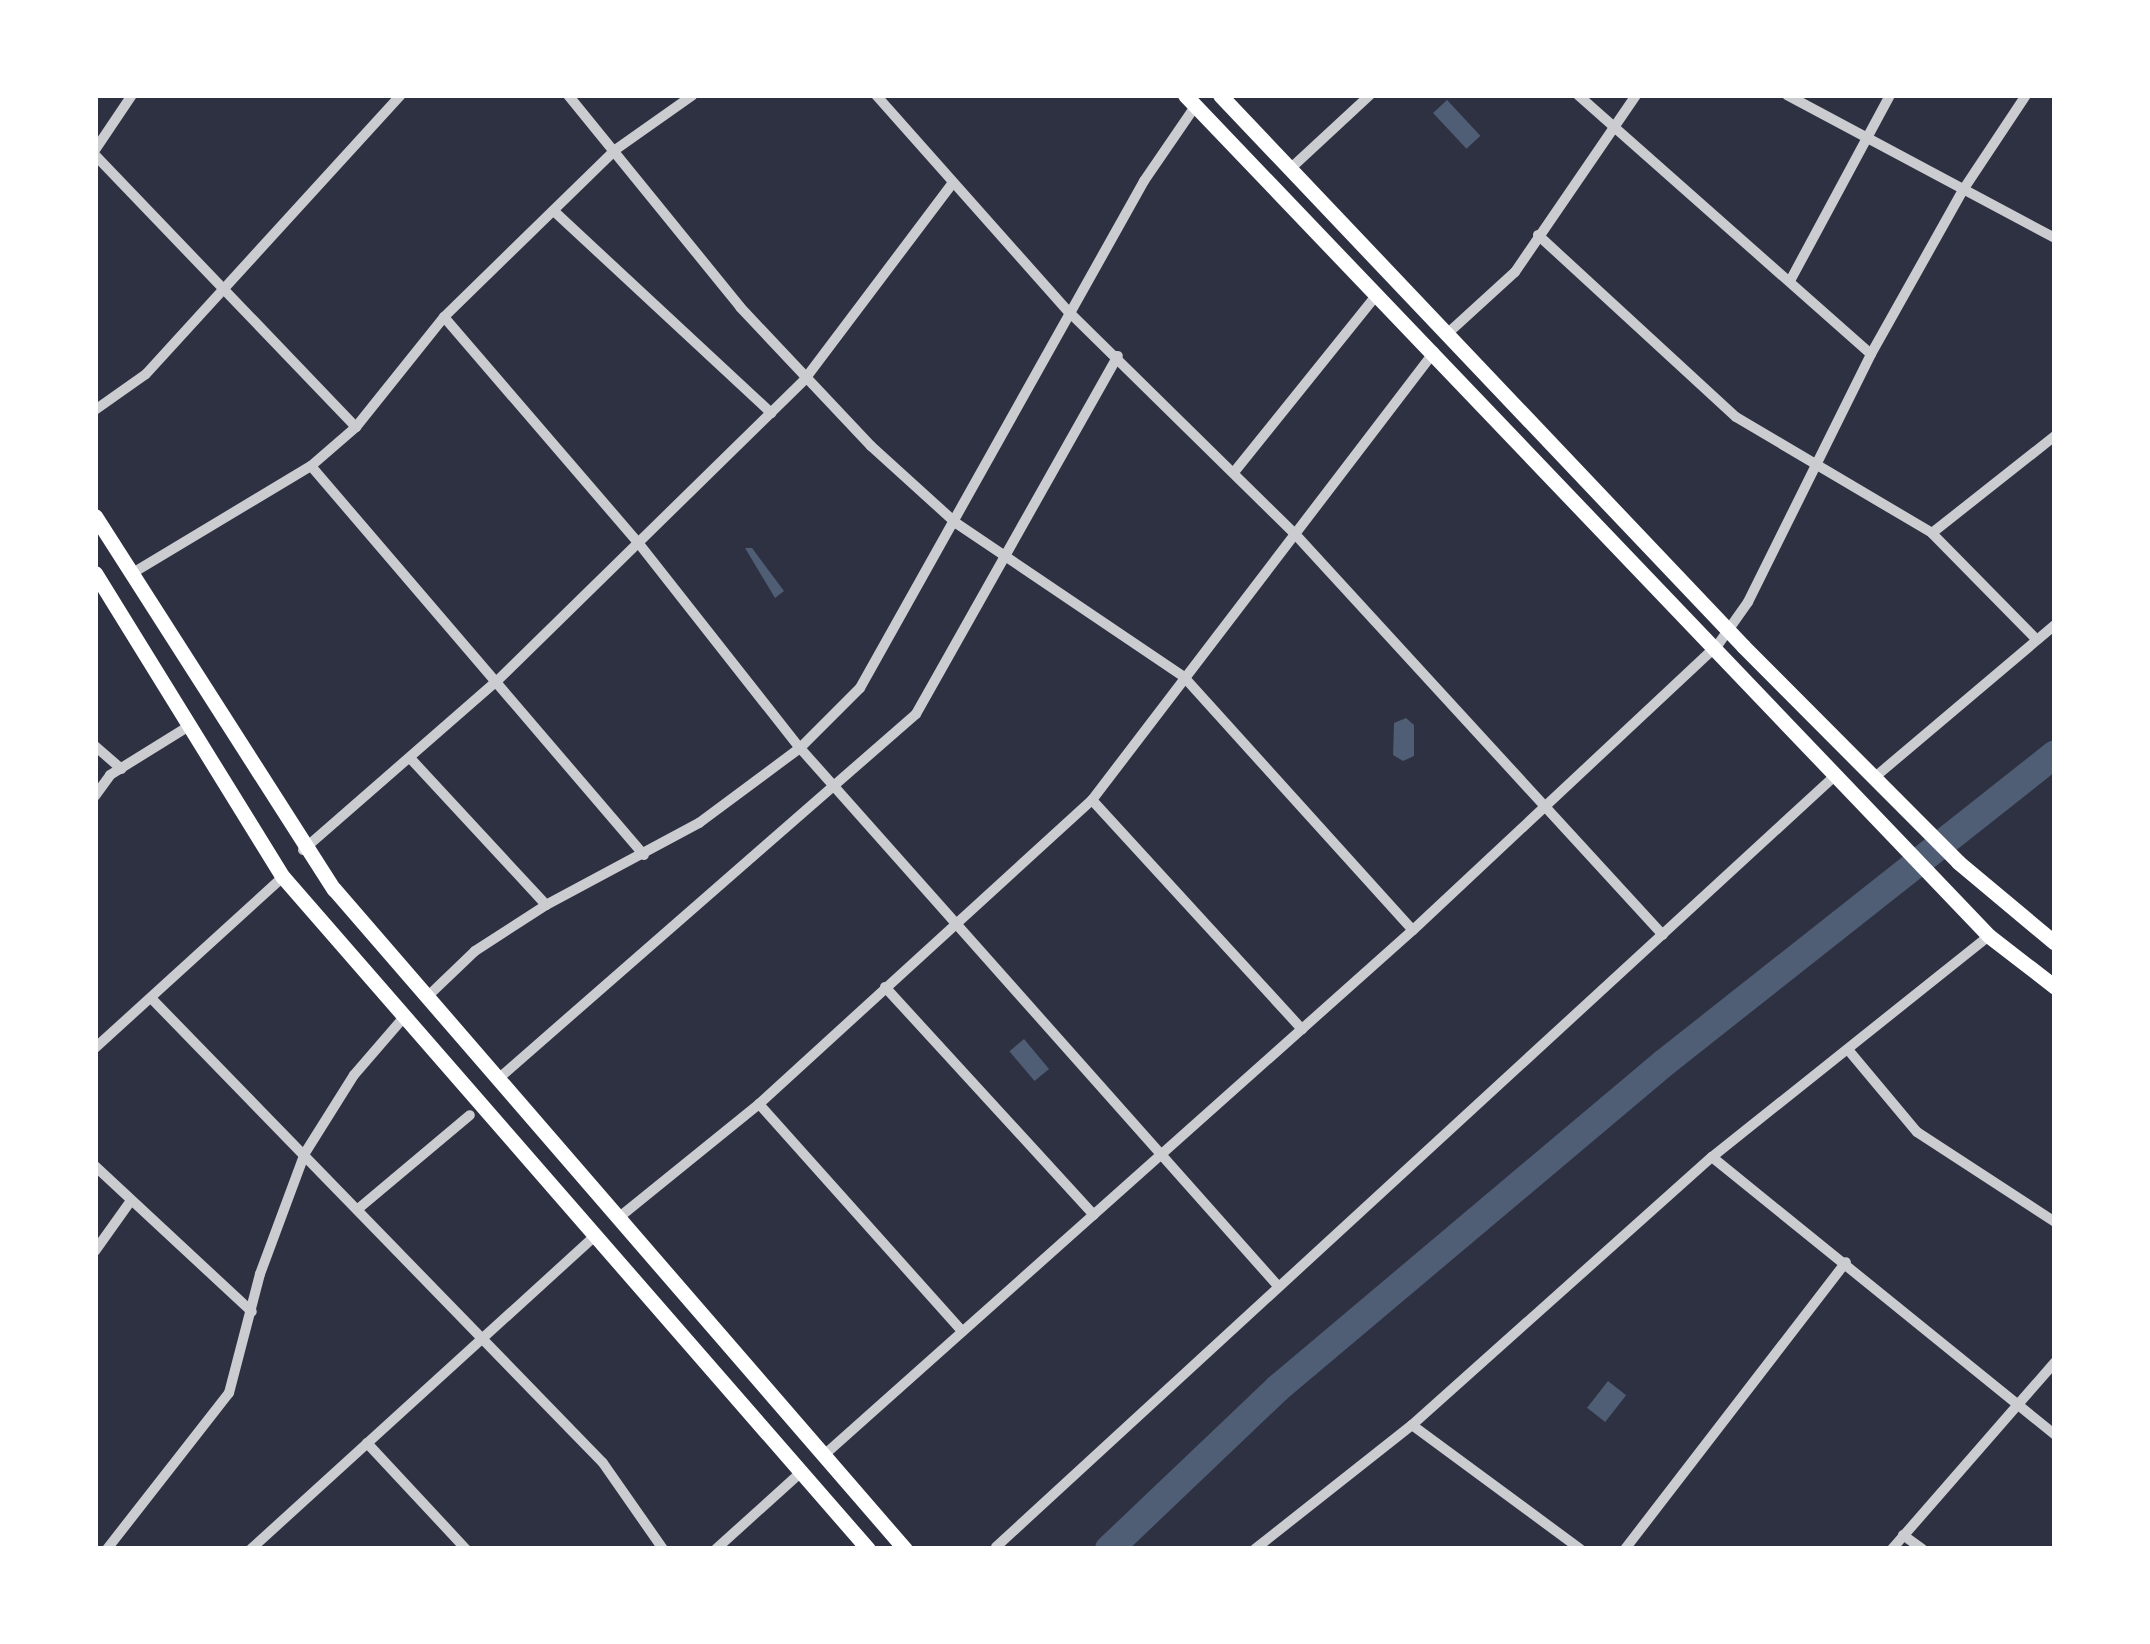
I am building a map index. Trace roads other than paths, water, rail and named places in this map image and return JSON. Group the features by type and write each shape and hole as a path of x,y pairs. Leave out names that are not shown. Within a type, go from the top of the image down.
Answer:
{"main road":[{"path":"1220,95 1917,822 1958,862 2055,943"},
{"path":"1190,100 1899,836 1989,936 2055,986"},
{"path":"95,516 303,850 617,1219 906,1549"},
{"path":"95,574 283,877 593,1238 868,1549"}],"street":[{"path":"132,95 95,152 356,427"},
{"path":"95,410 146,374 402,95"},
{"path":"568,95 805,379 956,522 1010,554 1184,678 1412,930"},
{"path":"131,574 311,466 356,427 444,317 556,213 615,150 694,95"},
{"path":"876,95 1069,312 1295,534 1663,934"},
{"path":"1290,169 1370,95"},
{"path":"1578,95 1616,131 1633,138 1871,354"},
{"path":"1446,334 1515,272 1616,131 1636,95"},
{"path":"1787,95 2055,238"},
{"path":"1790,281 1890,95"},
{"path":"823,1456 1412,930 1730,631 1819,466 1871,354 1963,190 2026,95"},
{"path":"427,997 475,951 546,905 644,855 800,748 860,688 1190,100"},
{"path":"303,850 497,681 640,545 805,379 952,184"},
{"path":"556,213 771,413"},
{"path":"1538,235 1736,418 1932,533 2036,640"},
{"path":"1235,472 1378,293"},
{"path":"444,317 640,545 800,748 957,920 1278,1286"},
{"path":"617,1219 759,1104 1092,800 1434,352"},
{"path":"498,1078 837,787 916,714 1010,554 1118,356"},
{"path":"1932,533 2055,436"},
{"path":"311,466 644,855"},
{"path":"1875,777 2055,625"},
{"path":"95,796 120,768 189,726"},
{"path":"95,746 120,768"},
{"path":"411,759 546,905"},
{"path":"996,1548 1838,774"},
{"path":"1092,800 1302,1029"},
{"path":"95,1048 283,877"},
{"path":"1255,1549 1412,1425 1712,1156 1850,1052 1989,936"},
{"path":"885,987 1094,1215"},
{"path":"151,998 603,1463 663,1549"},
{"path":"107,1549 230,1393 252,1312 305,1154 354,1075 405,1016"},
{"path":"1850,1052 1916,1132 2055,1222"},
{"path":"759,1104 962,1331"},
{"path":"358,1209 470,1115"},
{"path":"1712,1156 1846,1262 2018,1409 2055,1435"},
{"path":"95,1166 252,1312"},
{"path":"95,1252 130,1202"},
{"path":"250,1549 593,1238"},
{"path":"1624,1549 1846,1262"},
{"path":"1892,1549 2055,1362"},
{"path":"1412,1425 1580,1549"},
{"path":"367,1443 466,1549"},
{"path":"716,1549 800,1473"},
{"path":"1903,1535 1922,1549"}],"water":[{"path":"1447,100 1480,136 1467,149 1433,113"},
{"path":"745,548 752,548 784,591 775,598"},
{"path":"1406,718 1414,725 1414,756 1403,761 1393,755 1394,723"},
{"path":"1024,1039 1049,1069 1035,1081 1009,1051"},
{"path":"1608,1381 1626,1395 1605,1422 1587,1408"}],"waterway":[{"path":"1109,1549 1278,1388 1664,1063 2055,754"}]}
